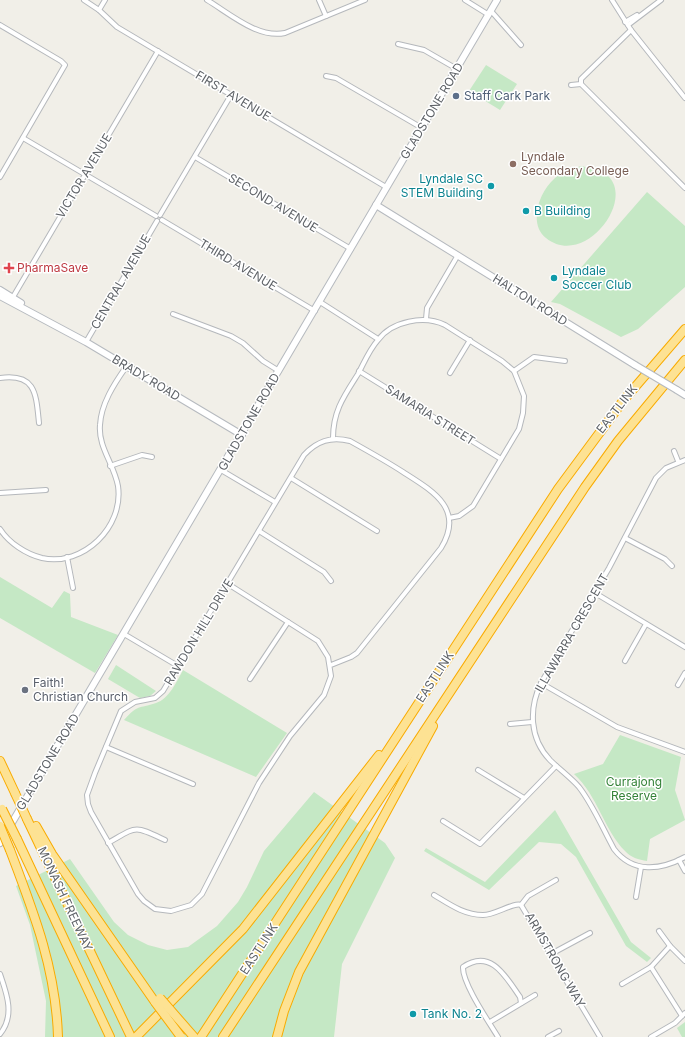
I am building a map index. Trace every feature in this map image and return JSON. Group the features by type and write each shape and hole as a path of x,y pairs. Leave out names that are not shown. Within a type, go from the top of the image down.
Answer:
{"highway":[{"name":"EASTLINK","path":"201,1037 575,464 623,401 685,329"},
{"name":"EASTLINK","path":"223,1037 590,481 623,436 685,360"},
{"path":"277,1037 284,1011 299,972 452,690"},
{"path":"136,1037 254,917 412,712"},
{"path":"0,761 29,818 119,951 158,1000 194,1037"},
{"name":"MONASH FREEWAY","path":"1,806 110,1037"},
{"name":"MONASH FREEWAY","path":"29,818 131,1037"},
{"path":"0,826 39,924 47,952 56,1001 58,1037"},
{"path":"158,1000 181,1037"}],"main road":[{"name":"GLADSTONE ROAD","path":"0,843 242,435 497,0"},
{"name":"HALTON ROAD","path":"376,205 685,395"},
{"name":"BRADY ROAD","path":"0,290 49,322 86,342 242,435"},
{"name":"BRADY ROAD","path":"0,296 12,299"}],"street":[{"name":"FIRST AVENUE","path":"84,0 99,10 117,27 386,187"},
{"path":"99,10 105,0"},
{"path":"207,0 259,31 271,34 284,33 365,0"},
{"path":"319,0 326,16"},
{"path":"465,0 490,13 521,45"},
{"path":"612,0 626,24 685,98"},
{"path":"626,24 661,0"},
{"path":"0,25 61,61 64,65 24,138 0,177"},
{"path":"581,84 581,79 631,30"},
{"path":"398,44 424,50 457,69"},
{"name":"VICTOR AVENUE","path":"12,299 158,52"},
{"path":"326,76 336,78 422,128"},
{"path":"571,85 581,84"},
{"path":"581,84 685,188"},
{"path":"24,138 158,215 162,220 157,221 158,215 195,157 231,95"},
{"name":"SECOND AVENUE","path":"195,157 351,249"},
{"name":"THIRD AVENUE","path":"162,220 315,311"},
{"name":"CENTRAL AVENUE","path":"86,342 157,221"},
{"path":"426,319 427,308 458,255"},
{"path":"320,302 378,339"},
{"path":"172,314 231,336 263,361 279,371"},
{"path":"228,584 318,641 326,652 331,665 357,653 446,540 449,530 449,518 444,505 434,492 350,440 333,438 336,411 378,339 392,328 408,322 426,319 444,325 502,361 514,372 524,396 523,414 519,429 474,506 459,516 449,518"},
{"path":"450,373 470,340"},
{"path":"514,372 534,357 565,361"},
{"path":"0,529 3,534 24,552 46,559 67,558 86,551 102,536 113,521 117,506 118,486 102,442 100,418 105,402 126,367"},
{"name":"SAMARIA STREET","path":"360,371 501,460"},
{"path":"0,378 19,378 32,386 37,396 39,423"},
{"name":"RAWDON HILL DRIVE","path":"331,665 330,682 324,694 290,736 258,783 202,894 191,905 182,910 162,911 144,901 138,894 108,843 88,804 87,795 106,747 121,711 135,702 149,700 160,694 228,584 304,455 321,441 333,438"},
{"path":"674,451 678,461"},
{"path":"110,466 142,455 152,457"},
{"name":"ILLAWARRA CRESCENT","path":"685,460 678,461 666,468 656,478 594,593 541,683 534,700 532,722 541,748 556,766 581,790 617,853 629,862 641,867 663,867 685,857"},
{"path":"221,470 275,502"},
{"path":"291,478 377,531"},
{"path":"0,493 46,490"},
{"path":"259,531 324,572 331,582"},
{"path":"624,538 665,559 672,566"},
{"path":"67,558 74,588"},
{"path":"594,593 685,647"},
{"path":"250,679 288,622"},
{"path":"625,661 646,624"},
{"path":"124,634 178,666"},
{"path":"678,685 685,673"},
{"path":"541,683 617,726 685,752"},
{"path":"510,724 532,722"},
{"path":"106,747 193,784"},
{"path":"443,821 480,844 556,766"},
{"path":"478,770 524,798"},
{"path":"108,843 133,829 139,828 165,840"},
{"path":"679,860 685,871"},
{"path":"636,897 641,867"},
{"path":"522,905 528,896 556,880"},
{"name":"ARMSTRONG WAY","path":"434,895 460,910 475,915 494,914 515,904 522,905 600,1037"},
{"path":"659,931 670,946 685,960"},
{"path":"552,954 590,933"},
{"path":"622,984 651,967 670,946"},
{"path":"498,1037 467,982 463,973 464,966 478,961 492,963 498,966 520,997 521,1003"},
{"path":"650,1037 675,1023 683,1014 651,967"},
{"path":"0,974 8,997 9,1011 7,1021 0,1034"},
{"path":"490,1022 535,995"},
{"path":"548,1037 559,1030"}],"green space":[{"path":"486,65 517,84 500,110 469,91"},
{"path":"581,166 599,171 609,177 615,188 615,202 610,216 601,228 589,239 575,245 560,245 546,238 541,232 537,217 540,200 554,179 563,173"},
{"path":"647,192 685,226 685,287 638,329 621,337 560,304 551,302"},
{"path":"0,577 52,608 64,591 70,594 71,617 118,635 95,673 0,618"},
{"path":"116,665 156,691 150,696 140,698 108,679"},
{"path":"183,670 287,733 256,777 124,720 136,709 156,703 165,698 169,694"},
{"name":"Currajong Reserve","path":"620,735 681,757 675,790 685,820 650,839 647,861 629,855 618,843 589,792 574,774 603,764"},
{"path":"314,792 385,843 395,858 342,964 334,1037 45,1037 46,1001 30,925 16,886 70,859 114,922 128,935 148,945 167,950 188,947 217,926 238,902 247,887 264,851"},
{"path":"555,810 631,942 651,958 647,962 626,946 576,857 561,844 539,842 489,890 424,851 426,848 485,882"},
{"path":"685,1022 685,1037 682,1037 677,1028"}],"place":[{"name":"Staff Cark Park","path":"456,96"},
{"name":"Lyndale Secondary College","path":"513,164"},
{"name":"Lyndale SC STEM Building","path":"491,186"},
{"name":"B Building","path":"526,211"},
{"name":"PharmaSave","path":"9,268"},
{"name":"Lyndale Soccer Club","path":"554,278"},
{"name":"Faith! Christian Church","path":"25,690"},
{"name":"Tank No. 2","path":"413,1014"}]}
